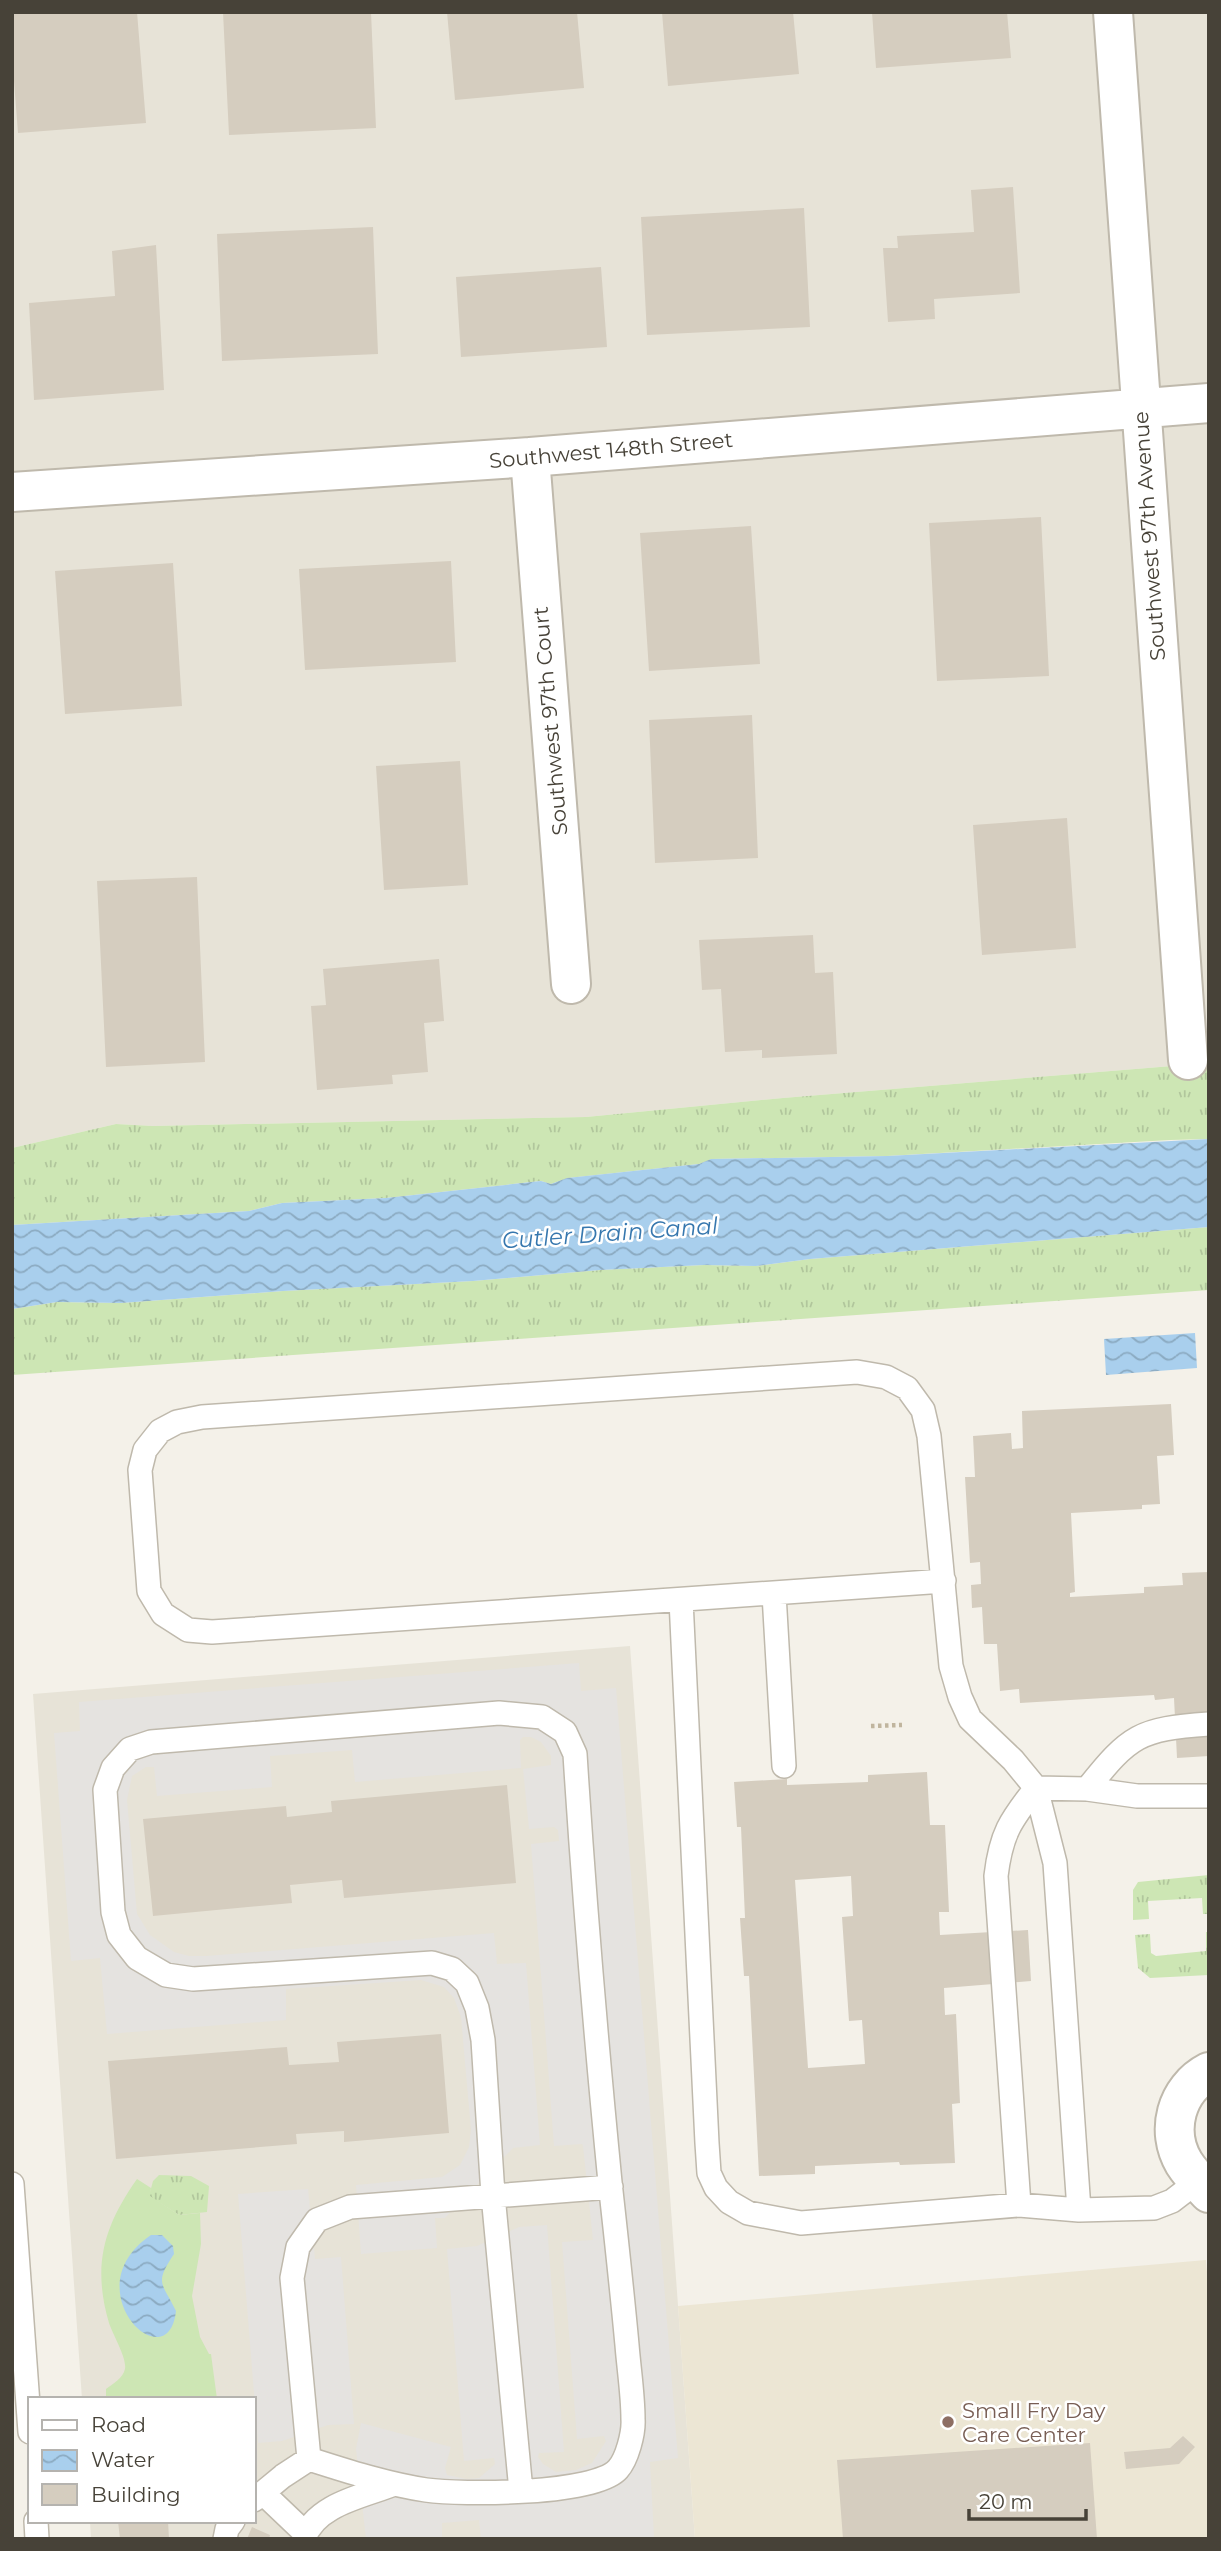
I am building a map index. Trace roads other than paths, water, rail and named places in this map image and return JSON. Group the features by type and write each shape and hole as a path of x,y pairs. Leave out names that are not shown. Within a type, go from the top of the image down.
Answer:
{"street":[{"name":"Southwest 97th Avenue","path":"1113,12 1188,1060"},
{"name":"Southwest 148th Street","path":"12,492 530,457 1209,404"},
{"name":"Southwest 97th Court","path":"530,457 571,984"},
{"path":"1203,2187 1183,2161 1176,2138 1175,2113 1185,2092 1209,2072"}],"lane":[{"path":"944,1581 212,1632 188,1630 163,1614 149,1591 140,1470 145,1450 160,1431 177,1422 202,1418 857,1372 886,1377 907,1388 923,1410 929,1436 944,1581 951,1666 960,1697 970,1719 1013,1759 1036,1788 1055,1863 1079,2210"},
{"path":"774,1594 784,1766"},
{"path":"681,1600 707,2143 709,2173 716,2188 729,2202 748,2213 801,2222 1019,2205 1079,2210 1154,2208 1203,2187"},
{"path":"309,2459 394,2484 428,2490 462,2493 521,2491 559,2488 605,2479 618,2469 630,2438 634,2422 611,2187 575,1754 565,1732 542,1717 499,1713 151,1742 130,1749 113,1768 105,1790 113,1912 119,1935 137,1958 166,1975 193,1979 432,1963 452,1969 467,1983 477,2008 483,2040 493,2195 521,2491"},
{"path":"1087,1789 1115,1753 1134,1739 1170,1727 1209,1724"},
{"path":"1036,1788 1087,1789 1137,1796 1209,1796"},
{"path":"1019,2205 996,1877 999,1846 1013,1817 1036,1788"},
{"path":"12,2184 15,2292 28,2413"},
{"path":"309,2459 292,2278 298,2247 317,2220 350,2207 611,2187"},
{"path":"309,2459 258,2497 304,2536 333,2505 358,2499 394,2484"},
{"path":"225,2539 232,2523"}],"water":[{"name":"Cutler Drain Canal","path":"1209,1139 1209,1227 810,1259 756,1266 704,1265 600,1270 473,1281 121,1303 57,1302 12,1309 12,1225 249,1211 282,1203 386,1198 541,1181 551,1184 567,1178 699,1164 711,1159 887,1156"},
{"path":"1195,1333 1197,1368 1106,1375 1104,1339"},
{"path":"151,2235 162,2235 173,2246 174,2254 164,2271 162,2283 176,2311 169,2331 157,2337 143,2333 130,2320 122,2302 120,2280 129,2257"}],"place":[{"name":"Small Fry Day Care Center","path":"948,2422"}]}
